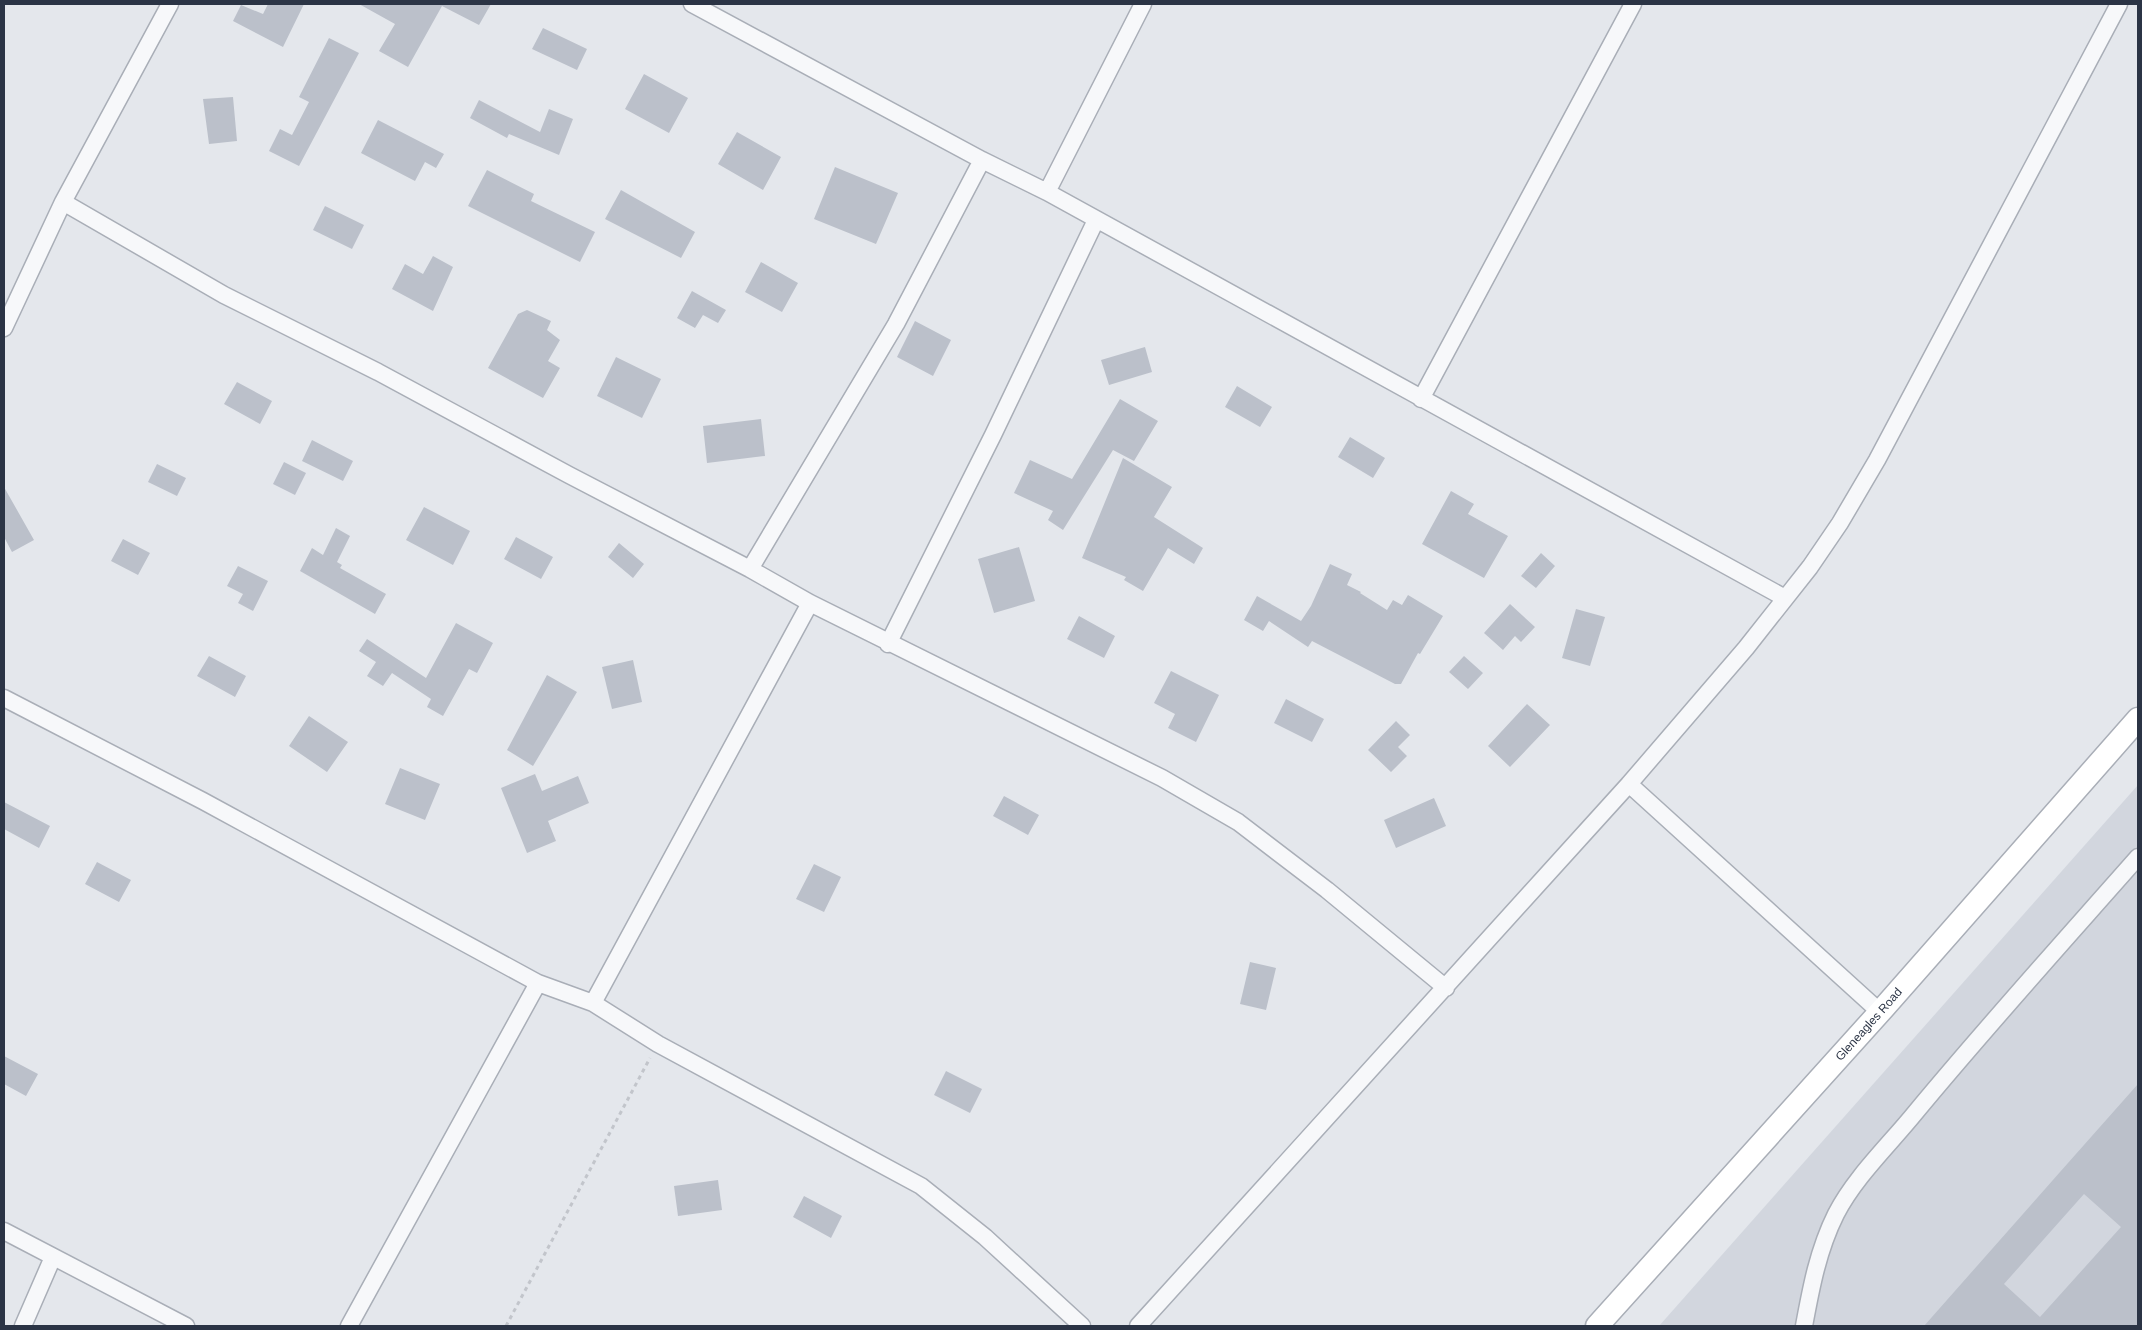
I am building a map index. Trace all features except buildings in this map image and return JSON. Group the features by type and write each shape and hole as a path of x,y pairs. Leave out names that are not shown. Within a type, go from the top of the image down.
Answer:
{"street":[{"path":"4,328 63,202 170,4"},
{"path":"692,4 982,160 1047,192 1785,598"},
{"path":"1047,192 1144,4"},
{"path":"1421,399 1633,4"},
{"path":"1138,1326 1629,784 1746,648 1810,567 1835,530 1877,460 2119,4"},
{"path":"750,569 896,324 982,160"},
{"path":"63,202 224,294 378,372 569,475 750,569 810,604 1162,778 1238,822 1328,890 1446,988"},
{"path":"888,644 992,436 1096,220"},
{"path":"593,1003 810,604"},
{"path":"4,698 203,801 538,984 593,1003 658,1044 921,1186 985,1237 1082,1326"},
{"name":"Gleneagles Road","path":"1597,1326 1880,1012 2138,719"},
{"path":"1629,784 1880,1012"},
{"path":"1804,1326 1814,1276 1824,1240 1837,1212 1857,1184 1987,1028 2138,857"},
{"path":"349,1326 538,984"},
{"path":"4,1231 186,1326"},
{"path":"23,1326 53,1257"}],"path":[{"path":"506,1326 658,1044"}],"shaded area":[{"path":"2138,785 2138,1326 1659,1326"}]}
